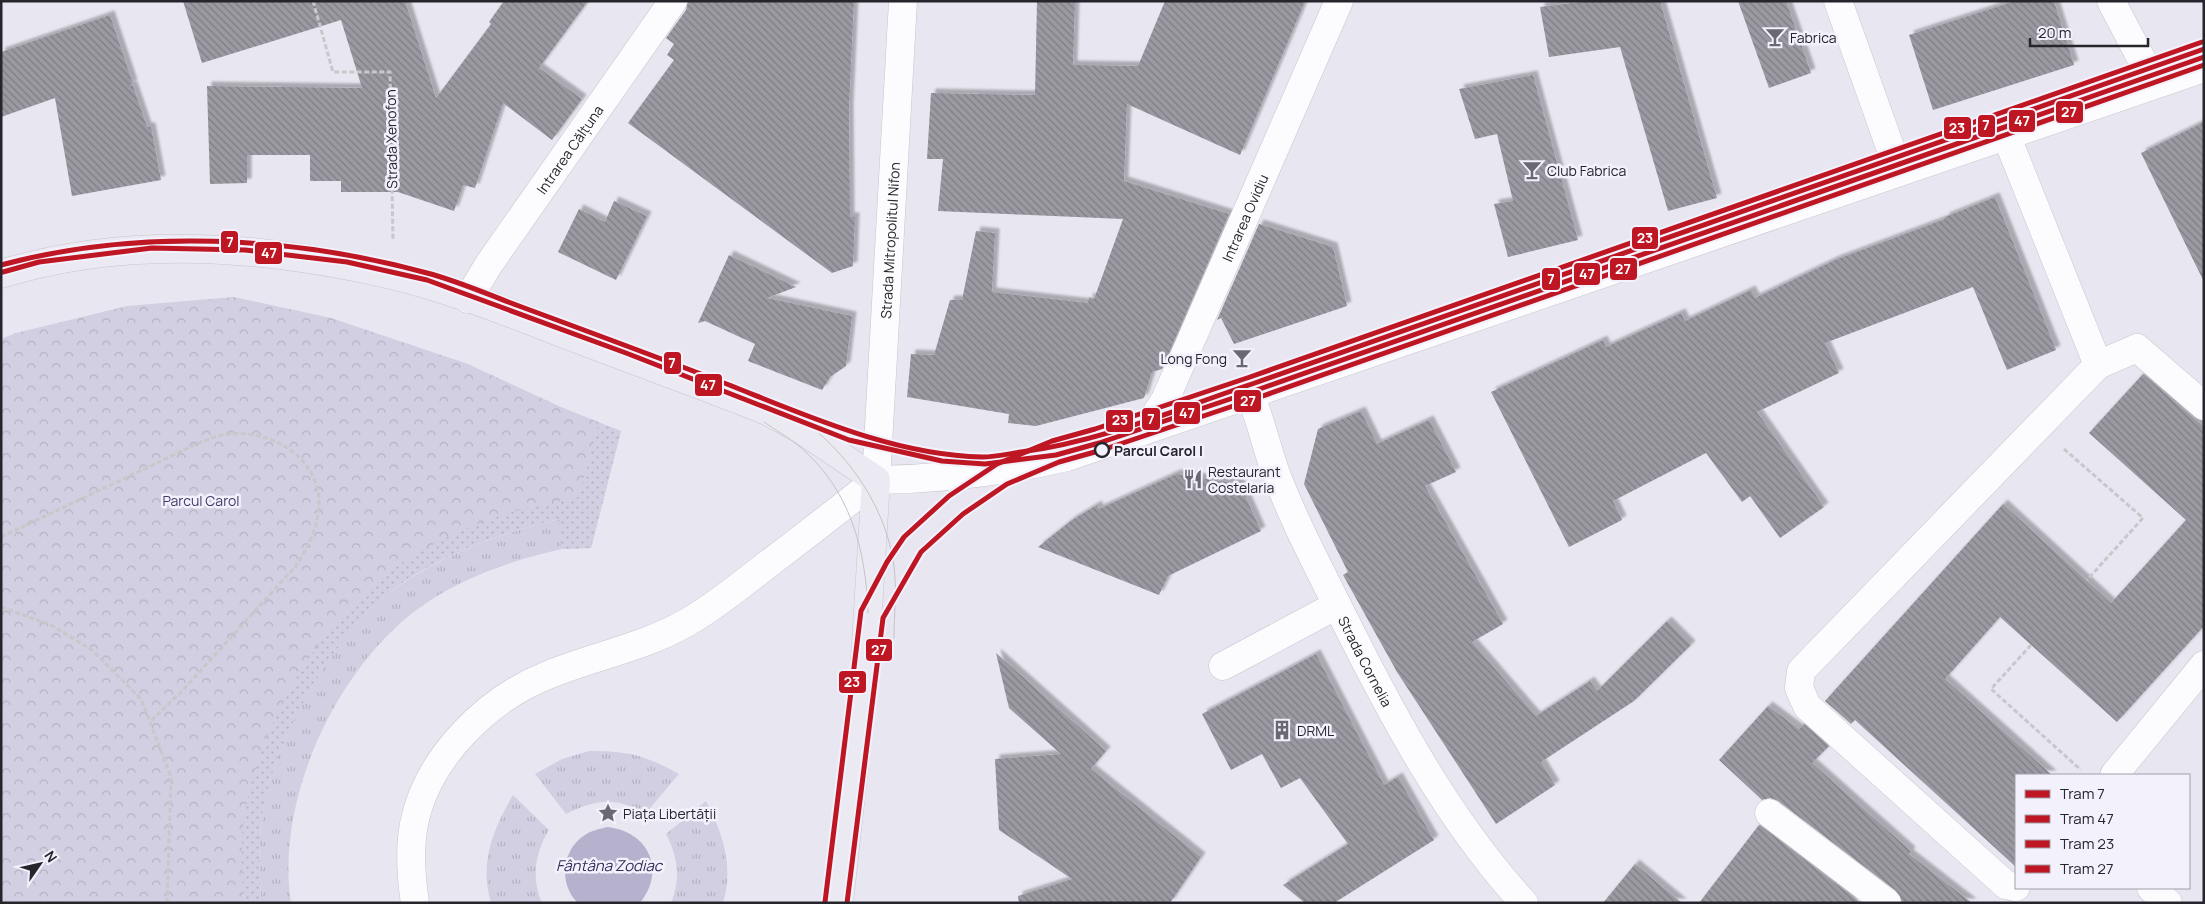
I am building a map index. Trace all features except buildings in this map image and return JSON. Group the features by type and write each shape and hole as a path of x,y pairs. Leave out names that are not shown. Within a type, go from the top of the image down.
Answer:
{"main road":[{"path":"1,274 99,254 153,250 189,250 262,254 345,266 393,276 468,298 767,411 802,430 876,480 864,676 839,903"}],"street":[{"name":"Intrarea Călțuna","path":"468,298 494,256 673,1"},
{"name":"Strada Mitropolitul Nifon","path":"876,480 903,1"},
{"name":"Intrarea Ovidiu","path":"1145,430 1165,400 1339,1"},
{"path":"1838,1 1899,172"},
{"path":"2112,1 2154,83"},
{"path":"415,903 410,874 414,824 426,788 454,744 477,719 510,695 547,675 644,645 687,623 734,590 876,480 945,478 1020,468 1067,457 2154,83 2204,68"},
{"path":"2006,135 2098,365"},
{"path":"2015,887 2006,885 1807,706 1799,688 1801,671 2098,365 2137,348 2204,406"},
{"name":"Strada Cornelia","path":"1250,395 1276,471 1309,551 1372,673 1432,780 1492,868 1524,903"},
{"path":"1223,666 1337,605"},
{"path":"2115,774 2204,665"},
{"path":"1769,813 1887,903"},
{"path":"2152,889 2168,903"}],"path":[{"name":"Strada Xenofon","path":"313,1 333,72 390,72 393,276"},
{"path":"2039,427 2143,518 2087,580"},
{"path":"1,537 201,442 227,434 261,436 288,446 309,468 318,493 316,519 305,553 295,567 183,690 151,721"},
{"path":"1,607 50,625 92,650 141,699 151,721 170,777 169,896 167,903"},
{"path":"2031,645 1991,689 2086,774"}],"green space":[{"name":"Parcul Carol","path":"234,297 331,318 468,364 561,407 621,431 591,548 562,549 559,519 518,530 458,552 420,572 402,583 378,603 354,627 332,656 294,719 269,785 261,827 261,903 1,903 1,339 16,333 127,306"},
{"path":"599,423 621,431 591,548 562,549 559,519 498,536 458,552 402,583 354,627 332,656 294,720 280,753 269,785 262,816 259,859 261,903 244,903 242,835 253,778 264,744 279,710 296,678 316,648 363,594 390,571 417,553 450,536 501,515 579,497"},
{"path":"560,519 562,549 488,571 435,597 389,634 362,665 338,701 318,740 303,780 293,822 289,863 291,903 261,903 260,838 262,816 269,785 294,720 332,655 354,627 378,602 421,572 478,544"},
{"path":"589,751 636,755 656,762 679,774 646,813 624,804 606,802 587,805 566,814 535,774 562,759"},
{"path":"513,795 549,830 540,848 536,866 536,884 542,903 491,903 488,888 487,860 499,821"},
{"path":"706,801 717,825 725,850 727,876 723,903 671,903 676,885 677,868 666,834"}],"water":[{"name":"Fântâna Zodiac","path":"607,827 621,830 633,836 643,844 649,854 652,878 648,890 640,903 578,903 567,886 565,867 571,849 577,841 588,833"}],"tram line":[{"name":"23","path":"825,902 861,611 887,562 904,537 949,496 997,464 1052,441 1095,429 1250,377 2202,42"},
{"name":"7","path":"1,265 53,253 106,245 214,241 269,244 375,261 439,276 462,284 845,430 913,449 982,457 1080,441 1138,424 2204,49"},
{"name":"47","path":"3,272 39,262 152,248 245,250 347,262 427,280 626,353 849,440 942,461 985,464 1056,455 1099,443 1254,391 2204,57"},
{"name":"27","path":"847,903 883,618 921,552 963,514 1007,484 1059,462 1102,450 1257,398 2204,65"},
{"path":"785,408 824,438 841,456 857,475 881,518 889,542 895,575 894,638"},
{"path":"764,422 799,446 817,463 843,501 859,543 867,589 868,613"}],"place":[{"name":"Fabrica","path":"1775,37"},
{"name":"Club Fabrica","path":"1532,170"},
{"name":"Long Fong","path":"1242,358"},
{"name":"Parcul Carol I","path":"1102,450"},
{"name":"Restaurant Costelaria","path":"1193,479"},
{"name":"DRML","path":"1282,730"},
{"name":"Piața Libertății","path":"608,813"}]}
